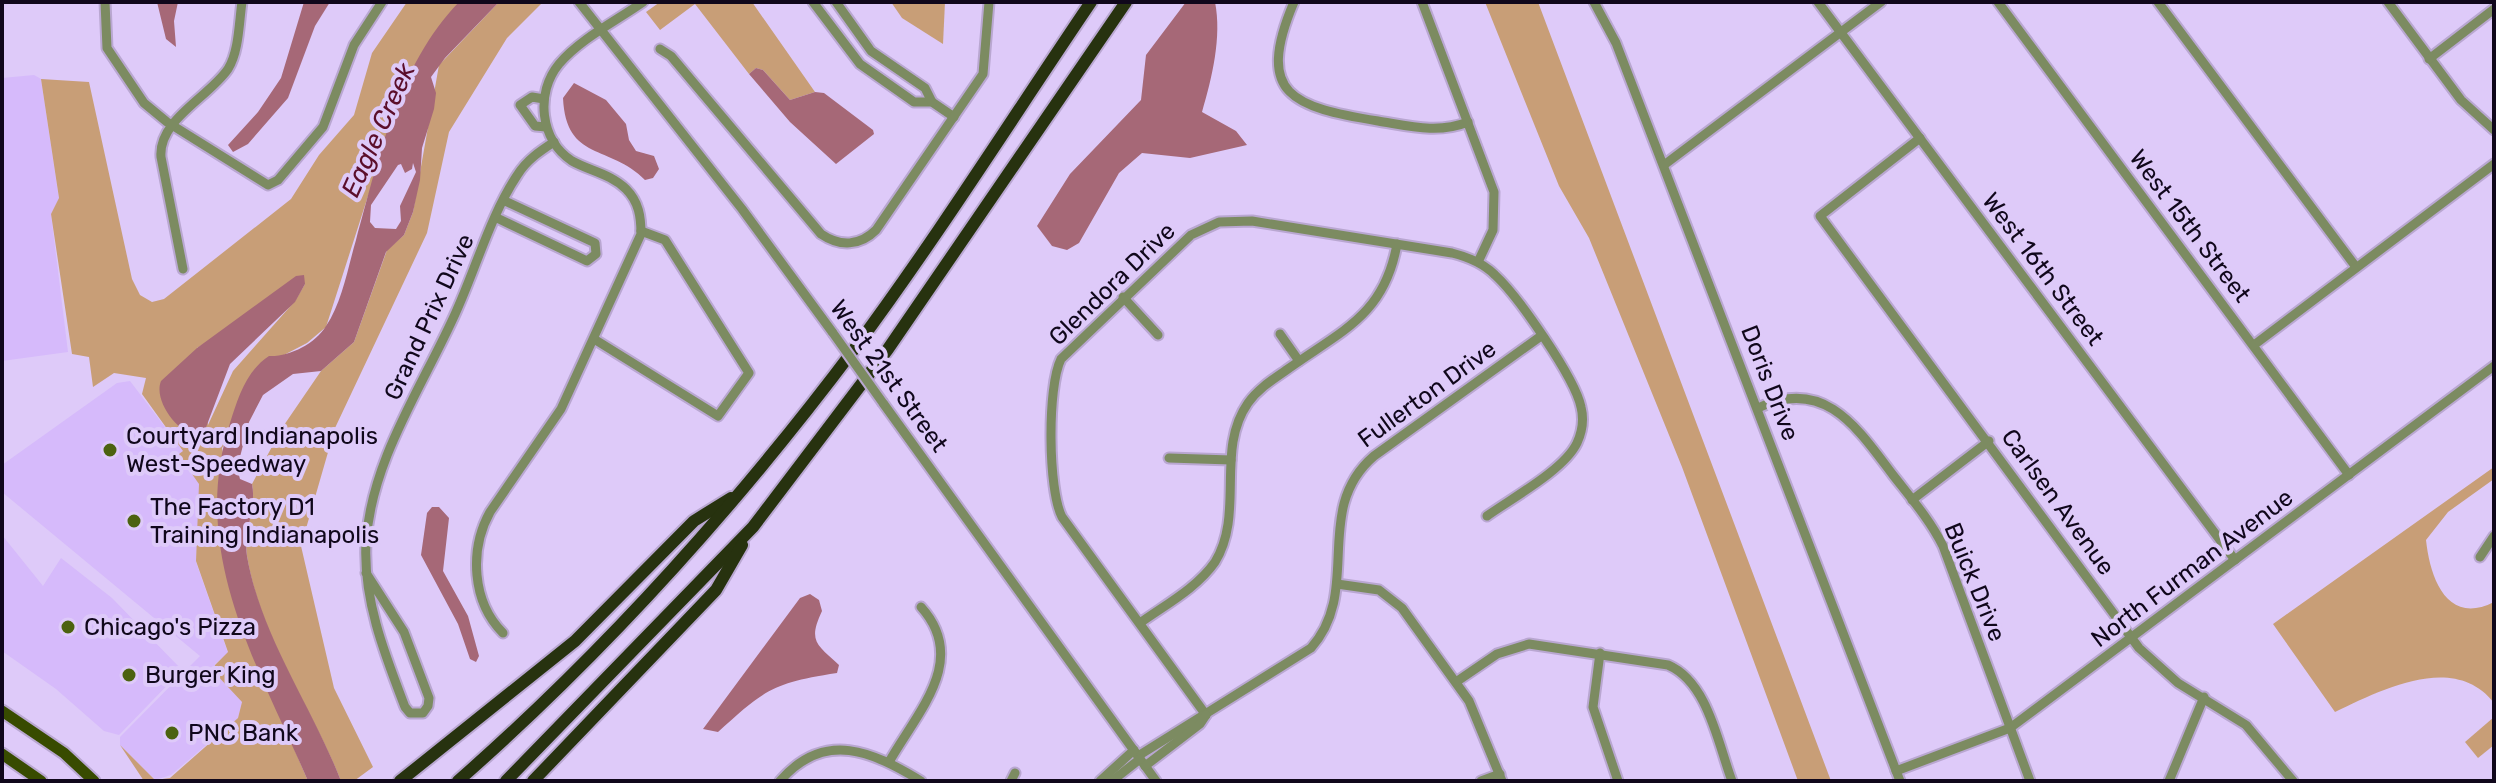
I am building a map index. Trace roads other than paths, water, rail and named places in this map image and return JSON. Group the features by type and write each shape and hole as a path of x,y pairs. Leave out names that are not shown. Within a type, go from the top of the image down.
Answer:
{"highway":[{"path":"458,781 605,643 742,491 864,335 1091,2"},
{"path":"533,781 716,590 753,527 888,349 1126,2"},
{"path":"400,781 582,636 694,521 742,491"},
{"path":"506,781 753,527"}],"main road":[{"path":"2,711 64,753 94,781"},
{"path":"2,754 41,781"}],"street":[{"path":"105,2 104,36 110,57 149,108 264,184 278,180 323,127 354,45 382,2"},
{"path":"183,269 161,154 163,139 230,65 242,2"},
{"name":"West 21st Street","path":"579,2 742,209 1156,781"},
{"path":"503,633 486,608 478,579 476,553 481,530 490,512 561,409 637,249 641,231 640,214 628,191 615,180 575,162 554,142 546,127 544,99 548,81 559,63 643,2"},
{"path":"813,2 860,64 914,102 932,102"},
{"path":"836,2 871,51 925,88 932,102 954,117"},
{"path":"660,49 671,56 821,234 836,242 855,242 877,229 986,67 989,2"},
{"path":"1294,2 1278,42 1277,65 1283,83 1304,105 1322,112 1432,130 1449,129 1468,122"},
{"path":"1422,2 1489,177 1495,207 1491,237 1478,262"},
{"name":"Doris Drive","path":"1594,2 1616,43 1664,165 1898,776"},
{"name":"West 16th Street","path":"1818,2 2235,560"},
{"path":"1664,165 1881,2"},
{"name":"West 15th Street","path":"1998,2 2349,475"},
{"path":"2158,2 2356,267"},
{"path":"2388,2 2461,100 2494,130"},
{"path":"2429,59 2494,9"},
{"path":"860,64 871,51"},
{"path":"544,99 532,97 520,105 535,126 546,127"},
{"name":"Carlsen Avenue","path":"1920,138 1820,216 2132,638 2169,677 2246,725 2293,781"},
{"name":"Grand Prix Drive","path":"366,573 404,632 429,698 423,713 410,713 405,707 383,650 366,573 369,516 396,436 520,170 554,142"},
{"path":"2254,345 2494,164"},
{"path":"497,218 587,261 596,254 595,243 505,201"},
{"name":"Glendora Drive","path":"1140,623 1059,512 1054,488 1055,373 1067,349 1191,235 1226,221 1252,221 1452,253 1478,262 1501,280 1578,396 1582,429 1565,459 1487,516"},
{"path":"594,339 718,416 749,373 665,240 641,231"},
{"path":"1206,715 1140,623 1198,581 1217,558 1228,527 1234,434 1247,404 1263,387 1377,300 1390,277 1397,244"},
{"path":"1123,297 1158,335"},
{"path":"1280,334 1299,361"},
{"name":"Fullerton Drive","path":"1112,781 1195,718 1206,715 1311,648 1331,617 1337,584 1341,510 1358,472 1374,456 1541,336"},
{"name":"North Furman Avenue","path":"1898,776 2010,728 2494,366"},
{"name":"Buick Drive","path":"1758,408 1794,398 1809,399 1836,410 1856,426 1912,500 1943,546 2030,781"},
{"path":"1912,500 1989,441"},
{"path":"1169,458 1231,460"},
{"path":"2480,557 2494,536"},
{"path":"1337,584 1368,586 1392,597 1456,682 1479,721 1501,778 1481,781"},
{"path":"889,762 942,664 940,634 921,607"},
{"path":"1456,682 1497,654 1522,645 1661,663 1685,675 1700,697 1732,781"},
{"path":"1600,653 1593,707 1618,781"},
{"path":"2169,781 2204,697"},
{"path":"780,781 805,760 837,750 859,750 889,762 921,781"},
{"name":"Fullerton Drive","path":"1100,781 1140,758"}],"place":[{"name":"Courtyard Indianapolis West-Speedway","path":"110,450"},
{"name":"The Factory D1 Training Indianapolis","path":"134,521"},
{"name":"Chicago's Pizza","path":"68,627"},
{"name":"Burger King","path":"129,675"},
{"name":"PNC Bank","path":"172,733"}],"water label":[{"name":"Eagle Creek","path":"378,130"}]}
